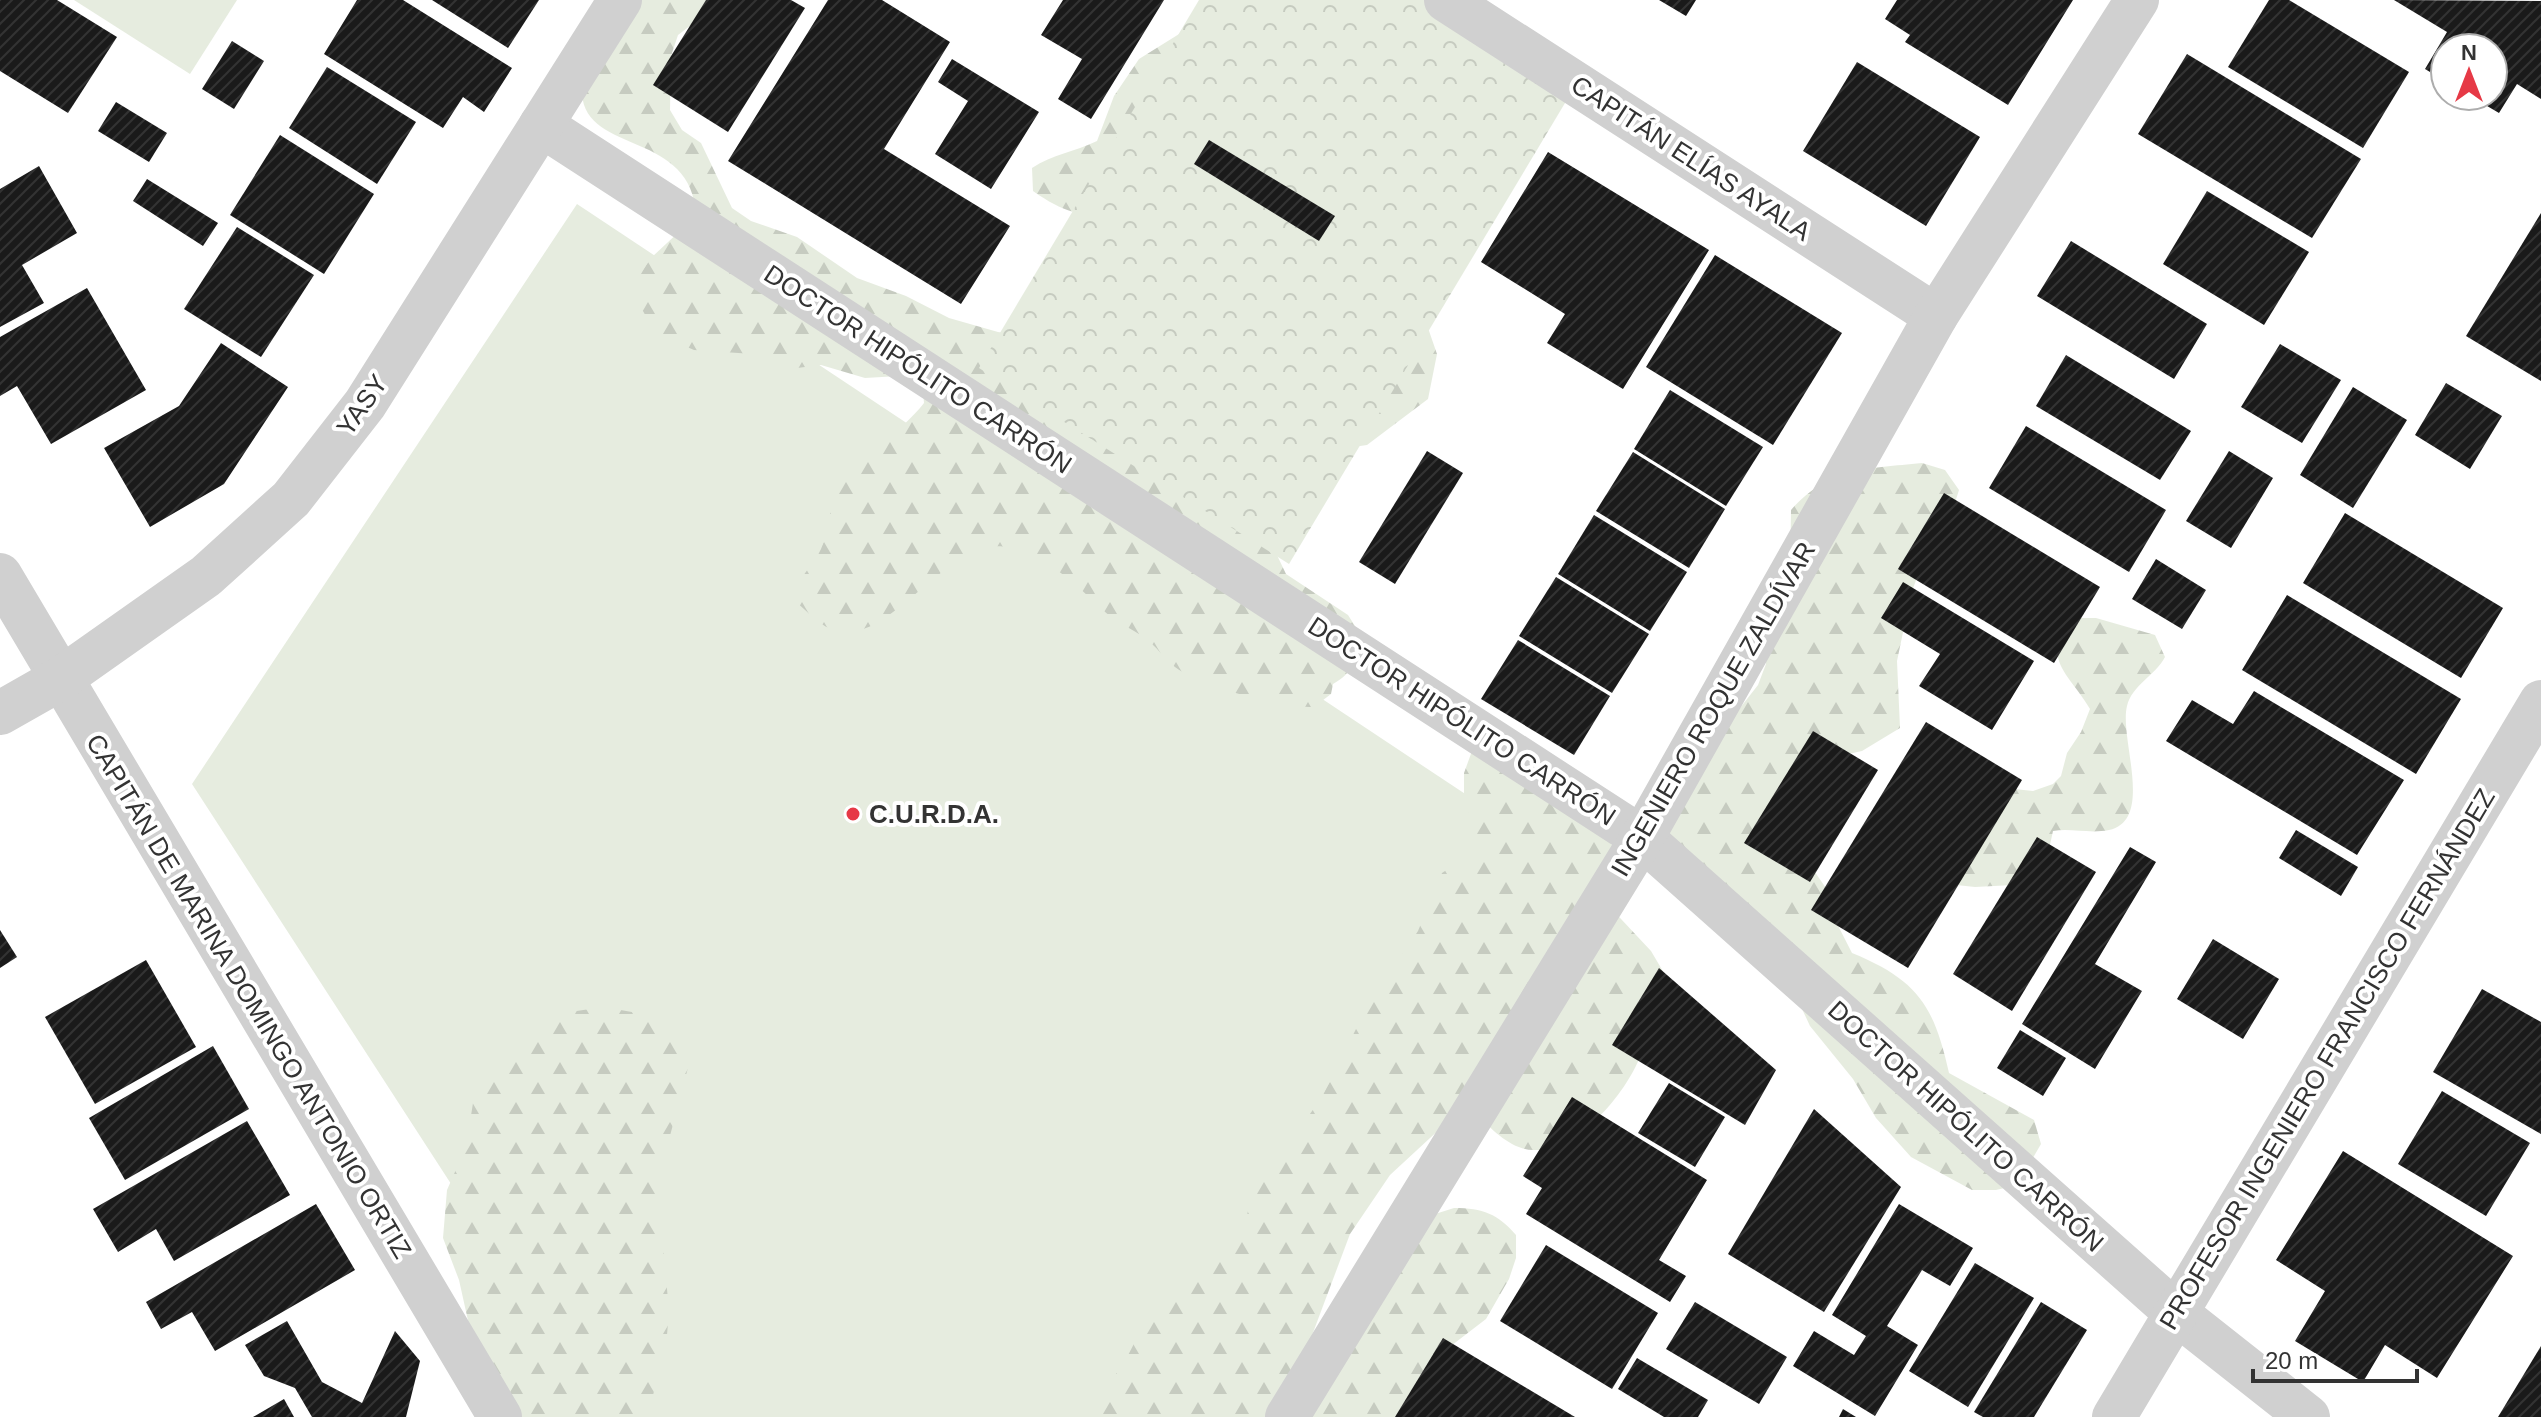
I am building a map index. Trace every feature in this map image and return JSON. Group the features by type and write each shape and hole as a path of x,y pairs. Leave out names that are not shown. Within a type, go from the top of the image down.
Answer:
{"street":[{"name":"YASY","path":"0,713 60,679 206,576 291,499 365,404 620,0"},
{"name":"CAPITÁN ELÍAS AYALA","path":"1446,0 1936,316"},
{"name":"INGENIERO ROQUE ZALDÍVAR","path":"1287,1417 1642,838 1936,316 2137,0"},
{"name":"DOCTOR HIPÓLITO CARRÓN","path":"541,125 1642,838 2175,1312 2308,1417"},
{"name":"CAPITÁN DE MARINA DOMINGO ANTONIO ORTIZ","path":"0,575 500,1417"},
{"name":"PROFESOR INGENIERO FRANCISCO FERNÁNDEZ","path":"2114,1417 2541,702"}],"green space":[{"path":"74,0 237,0 190,74"},
{"path":"610,0 724,0 678,35 671,56 670,110 682,130 701,143 732,208 751,221 797,237 857,278 906,296 949,318 998,332 1070,342 1116,219 1073,212 1044,198 1033,191 1032,168 1097,141 1114,96 1139,59 1208,16 1428,328 1437,354 1428,399 1367,445 1325,451 1265,530 1286,574 1348,615 1360,634 1353,663 1346,675 1333,684 1331,694 1314,707 1299,706 1242,695 1188,675 1140,634 1109,615 1061,573 1038,559 1010,548 988,547 966,556 879,622 857,631 830,629 797,603 802,578 824,541 837,492 860,463 924,403 922,381 899,376 865,378 821,365 797,368 753,354 694,350 669,339 649,322 637,300 638,277 652,257 696,216 690,189 677,169 660,156 601,127 588,113 582,94"},
{"path":"1199,0 1424,0 1574,88 1289,564 979,368"},
{"name":"C.U.R.D.A.","path":"577,204 1539,843 1183,1417 602,1417 192,784"},
{"path":"1922,463 1945,470 1959,490 1952,512 1927,550 1911,594 1897,661 1900,728 1862,751 1839,756 1808,862 1830,894 1828,906 1852,953 1893,974 1920,998 1937,1030 1949,1073 2034,1120 2041,1144 2017,1185 1996,1190 1972,1190 1911,1157 1876,1118 1853,1079 1810,1026 1790,983 1662,855 1661,809 1758,685 1766,664 1766,618 1790,576 1791,510 1821,485 1836,477 1867,469"},
{"path":"2072,618 2096,618 2155,635 2165,657 2134,692 2127,706 2133,795 2130,811 2123,823 2109,830 2053,831 2048,854 2013,885 1975,887 1947,884 1996,787 2033,791 2053,784 2061,776 2067,753 2081,732 2090,709 2066,675 2058,655 2062,632"},
{"path":"1472,751 1603,820 1615,854 1607,904 1651,951 1664,973 1647,1037 1633,1072 1598,1118 1567,1142 1550,1148 1525,1149 1502,1138 1477,1115 1456,1114 1390,1175 1350,1234 1308,1346 1273,1417 1082,1417 1123,1365 1154,1305 1173,1288 1218,1262 1233,1243 1246,1220 1251,1197 1322,1097 1365,1011 1418,931 1442,873 1472,853 1477,841 1464,796 1464,773"},
{"path":"604,1007 676,1020 687,1038 690,1060 657,1185 669,1310 667,1335 648,1417 510,1417 479,1370 459,1280 443,1238 447,1190 466,1147 473,1103 485,1086 536,1027 556,1014"},
{"path":"1454,1208 1489,1214 1516,1235 1516,1258 1509,1279 1486,1319 1430,1362 1416,1417 1305,1417 1432,1215"}],"building":[{"path":"0,0 57,0 117,37 68,113 0,71"},
{"path":"357,0 403,0 512,68 484,112 463,97 443,128 324,54"},
{"path":"432,0 539,0 508,48"},
{"path":"706,0 791,0 805,8 728,132 653,85"},
{"path":"828,0 882,0 950,42 884,149 1010,226 961,304 728,161"},
{"path":"1063,0 1164,0 1091,119 1058,99 1082,59 1041,35"},
{"path":"1659,0 1696,0 1686,16"},
{"path":"1897,0 2073,0 2008,105 1905,42 1910,35 1885,19"},
{"path":"2269,0 2289,0 2409,72 2363,148 2228,67"},
{"path":"2394,0 2541,1 2541,99 2517,84 2509,97 2509,32 2447,32"},
{"path":"232,41 264,61 234,109 202,89"},
{"path":"2187,54 2361,159 2312,238 2138,134"},
{"path":"952,59 1039,112 991,189 935,154 968,101 938,82"},
{"path":"1857,62 1980,137 1926,226 1803,151"},
{"path":"327,67 416,122 377,184 289,128"},
{"path":"116,102 167,133 149,162 98,131"},
{"path":"280,135 374,194 324,274 230,215"},
{"path":"1209,140 1335,216 1319,241 1194,164"},
{"path":"1548,152 1709,250 1623,389 1547,343 1565,314 1481,262"},
{"path":"39,166 77,233 22,265 44,303 0,327 0,189"},
{"path":"147,179 218,223 203,246 133,201"},
{"path":"2207,191 2309,252 2264,325 2163,264"},
{"path":"2541,213 2541,381 2466,336"},
{"path":"237,227 314,275 261,357 184,309"},
{"path":"2071,241 2207,324 2174,379 2037,296"},
{"path":"1715,255 1842,333 1773,445 1646,367"},
{"path":"87,288 146,390 51,444 17,386 0,396 0,337"},
{"path":"221,343 288,387 224,484 150,527 104,448 179,406"},
{"path":"2280,344 2341,380 2302,443 2241,407"},
{"path":"2066,355 2191,431 2160,480 2036,406"},
{"path":"2446,383 2502,416 2470,469 2415,435"},
{"path":"2353,387 2407,420 2353,508 2300,475"},
{"path":"1670,390 1763,447 1726,506 1634,449"},
{"path":"2026,426 2166,510 2129,572 1989,488"},
{"path":"1427,451 1463,473 1395,584 1359,562"},
{"path":"2229,451 2273,478 2231,548 2186,521"},
{"path":"1633,452 1725,509 1689,568 1596,511"},
{"path":"1944,493 2100,587 2054,663 1898,569"},
{"path":"2345,513 2503,608 2461,678 2303,583"},
{"path":"1594,515 1687,572 1650,631 1558,574"},
{"path":"2156,559 2206,590 2182,629 2132,599"},
{"path":"1556,577 1649,634 1612,693 1519,636"},
{"path":"1903,582 2034,661 1992,730 1919,686 1940,654 1881,618"},
{"path":"2287,595 2461,699 2416,774 2242,670"},
{"path":"1518,640 1610,696 1574,755 1481,699"},
{"path":"2254,691 2404,780 2357,855 2166,741 2192,700 2233,724"},
{"path":"1926,722 2022,780 1908,968 1811,910"},
{"path":"1813,731 1878,770 1810,882 1744,843"},
{"path":"2296,830 2358,867 2341,896 2279,858"},
{"path":"2037,837 2096,872 2012,1011 1953,974"},
{"path":"2130,847 2156,862 2095,964 2142,991 2095,1069 2022,1024"},
{"path":"0,930 17,957 0,968"},
{"path":"2213,939 2279,979 2243,1039 2177,999"},
{"path":"146,960 196,1047 95,1104 45,1017"},
{"path":"1659,968 1776,1070 1745,1125 1612,1045"},
{"path":"2482,989 2541,1022 2541,1134 2433,1072"},
{"path":"2020,1030 2066,1058 2043,1096 1997,1068"},
{"path":"213,1046 249,1109 125,1180 89,1118"},
{"path":"1669,1083 1725,1117 1695,1167 1638,1133"},
{"path":"2442,1091 2530,1143 2486,1216 2398,1164"},
{"path":"1572,1097 1707,1180 1659,1260 1686,1276 1670,1302 1526,1214 1542,1188 1523,1176"},
{"path":"1814,1109 1901,1187 1824,1312 1728,1254"},
{"path":"247,1121 290,1195 174,1261 156,1229 118,1252 93,1209"},
{"path":"2343,1151 2513,1256 2437,1378 2385,1345 2363,1382 2295,1341 2325,1291 2276,1260"},
{"path":"316,1204 355,1270 215,1351 192,1312 161,1329 146,1302"},
{"path":"1899,1204 1973,1248 1950,1286 1922,1270 1887,1326 1918,1345 1875,1416 1793,1366 1814,1331 1854,1355 1866,1336 1832,1315"},
{"path":"1546,1245 1658,1313 1612,1389 1500,1321"},
{"path":"1975,1263 2034,1298 1968,1407 1909,1371"},
{"path":"1695,1302 1787,1357 1759,1404 1666,1349"},
{"path":"2041,1302 2087,1330 2034,1417 1983,1417 1974,1412"},
{"path":"287,1321 322,1382 362,1403 395,1331 420,1361 406,1417 312,1417 295,1388 264,1376 245,1345"},
{"path":"1443,1338 1575,1417 1395,1417"},
{"path":"2541,1346 2541,1417 2498,1417"},
{"path":"1637,1358 1708,1400 1698,1417 1664,1417 1618,1389"},
{"path":"284,1399 294,1417 253,1417"},
{"path":"1843,1409 1856,1417 1839,1417"}],"place":[{"name":"C.U.R.D.A.","path":"853,814"}]}
